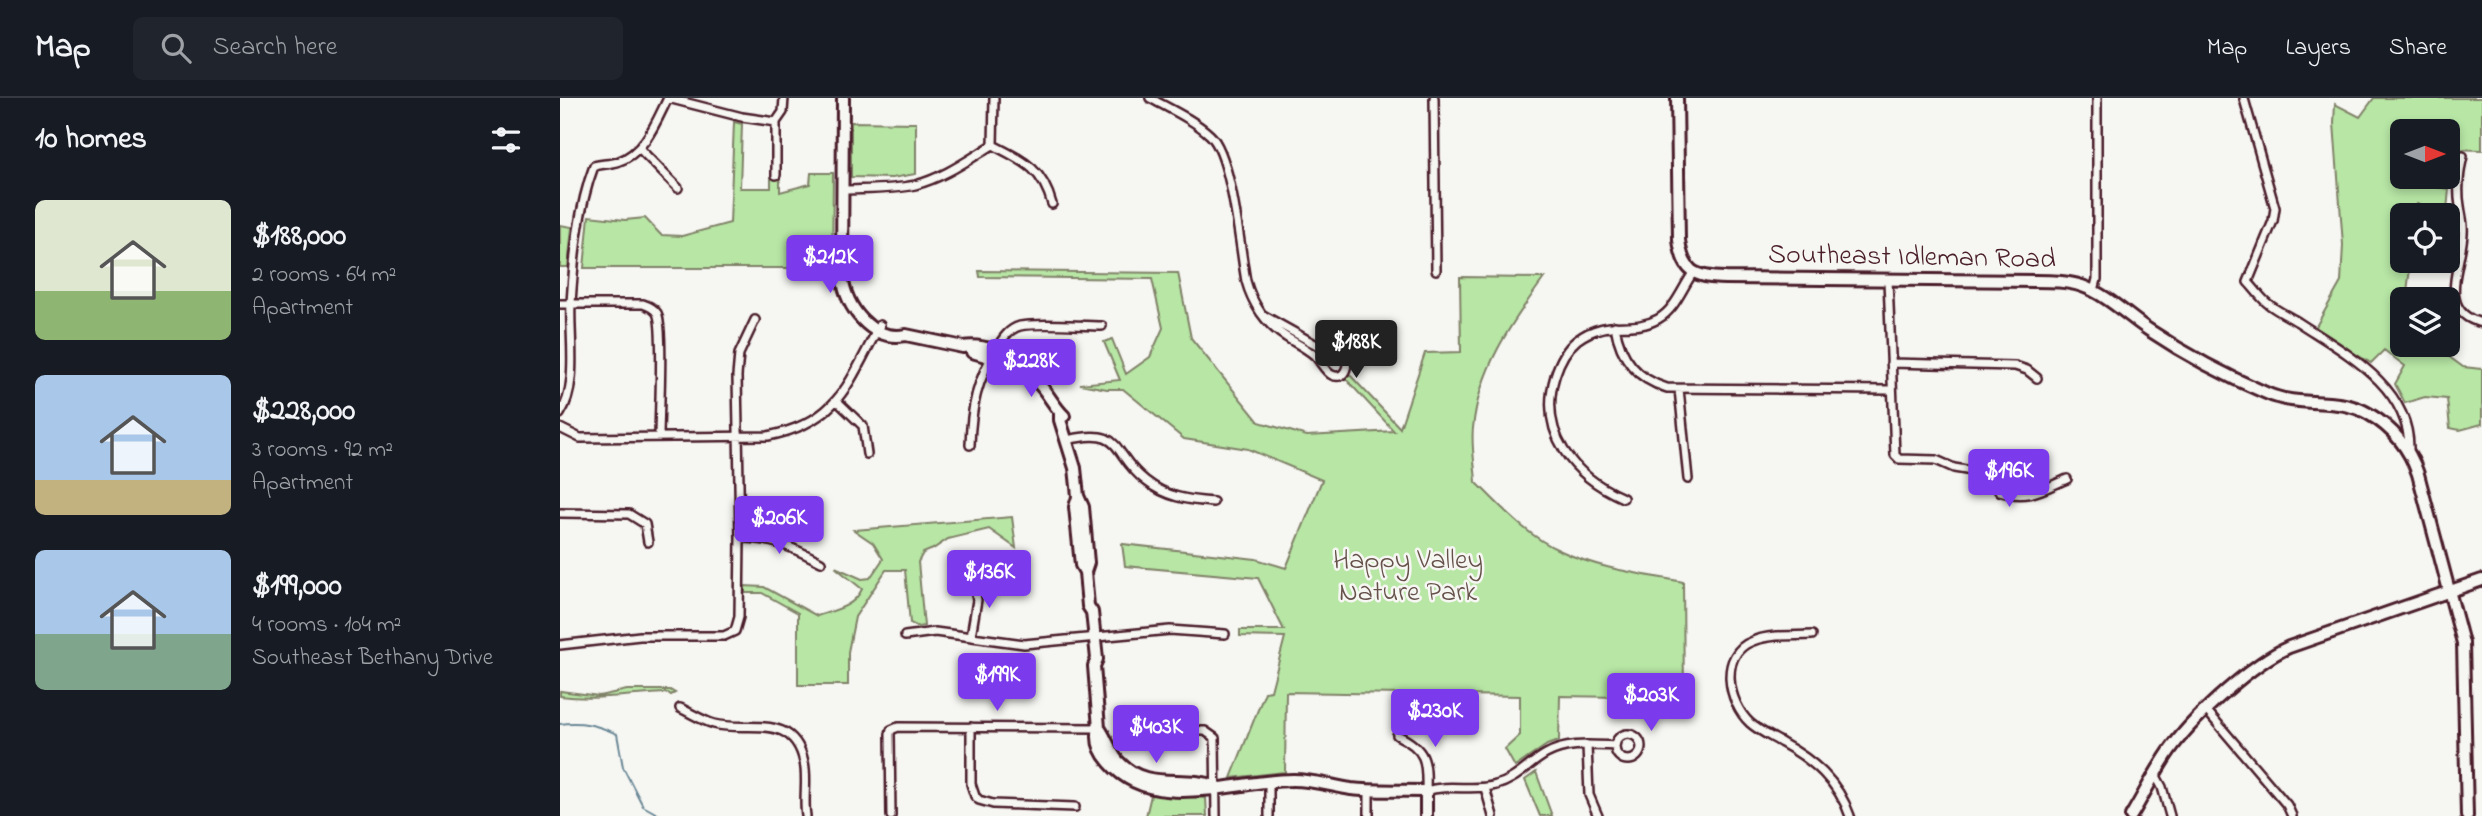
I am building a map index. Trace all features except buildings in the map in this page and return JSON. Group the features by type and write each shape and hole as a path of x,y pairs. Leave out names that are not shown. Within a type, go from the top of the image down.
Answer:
{"main road":[{"path":"843,98 843,280 846,294 857,317 898,337 906,335 963,346 970,352 993,354 1019,368 1041,386 1060,412 1060,420 1071,439 1078,496 1083,507 1088,563 1085,572 1088,606 1086,614 1091,639 1090,661 1094,666 1099,728 1113,755 1136,775 1156,781 1205,782 1217,787 1304,781 1370,790 1426,791 1426,816"},
{"path":"1677,98 1679,240 1683,258 1693,273"},
{"name":"Southeast Idleman Road","path":"1693,273 1724,278 2054,281 2076,284 2094,291 2159,337 2239,380 2286,401 2340,404 2361,410 2392,431 2409,449 2418,474 2464,646 2467,816"},
{"path":"2131,816 2179,739 2207,710 2279,651 2482,580"}],"street":[{"path":"560,414 569,391 571,304 579,229 594,166 623,159 639,148 653,131 668,98 742,117 776,122"},
{"path":"776,175 776,122 783,112 784,98"},
{"path":"993,145 994,98"},
{"path":"1150,98 1211,135 1220,149 1227,169 1245,281 1251,297 1263,314 1273,328 1314,355 1329,373 1337,376 1348,368 1345,355 1331,353 1263,314"},
{"path":"1434,98 1436,270"},
{"path":"2094,291 2097,279 2097,98"},
{"path":"2244,99 2275,208 2273,221 2248,282 2267,303 2324,339 2379,380 2404,414 2409,433 2409,449"},
{"path":"844,190 916,184 945,173 993,145"},
{"path":"993,145 1022,160 1040,175 1052,204"},
{"path":"639,148 678,188"},
{"path":"2463,156 2458,189 2463,236 2454,293 2460,311 2469,319 2482,323"},
{"path":"1623,498 1604,490 1584,476 1568,458 1557,436 1550,404 1556,371 1567,351 1589,332 1660,319 1670,309 1693,273"},
{"path":"1888,280 1893,449 1899,459 1936,460 1954,468 1978,471 1994,481 1999,491 2019,496 2029,495 2067,479"},
{"path":"560,304 643,304 656,311 660,332 659,437"},
{"path":"560,645 640,636 724,636 735,631 739,617 740,538 737,376 739,354 755,320"},
{"path":"970,445 973,401 993,354 1004,337 1018,327 1102,326"},
{"path":"1615,326 1619,344 1636,372 1656,385 1679,389 1891,390"},
{"path":"560,428 580,438 768,436 794,430 822,414 837,401 848,386 878,328"},
{"path":"1891,363 2015,366 2027,370 2037,378"},
{"path":"1679,389 1688,479"},
{"path":"837,401 863,426 867,454"},
{"path":"1071,439 1096,436 1109,439 1120,448 1136,472 1156,488 1179,498 1213,502"},
{"path":"560,513 629,514 645,524 648,542"},
{"path":"740,538 784,543 821,562"},
{"path":"971,636 977,600 974,583"},
{"path":"905,635 934,632 1024,644 1170,629 1225,634"},
{"path":"1812,635 1759,639 1745,644 1731,664 1730,684 1750,724 1800,752 1821,769 1840,794 1850,816"},
{"path":"680,708 712,724 769,726 787,735 801,751 804,761 806,816"},
{"path":"2207,710 2287,805 2291,816"},
{"path":"891,816 890,734 891,730 898,727 1099,728"},
{"path":"971,727 971,784 979,800 993,804 1075,807"},
{"path":"1177,731 1205,731 1215,738 1216,816"},
{"path":"1397,735 1421,752 1426,768 1426,791 1437,787 1485,788 1512,779 1545,754 1555,750 1572,746 1615,746"},
{"path":"1587,745 1589,795 1598,816"},
{"path":"2155,775 2162,787 2170,816"},
{"path":"1269,782 1269,816"},
{"path":"1485,788 1493,816"},
{"path":"1369,816 1370,790"}],"green space":[{"path":"2374,98 2482,98 2482,150 2460,149 2460,119 2390,119 2390,189 2449,189 2448,203 2390,203 2390,273 2409,273 2408,287 2390,287 2390,355 2384,350 2371,363 2314,330 2341,282 2343,245 2335,104 2360,117"},
{"path":"734,122 742,124 740,188 771,188 771,178 780,178 780,192 810,184 811,173 833,173 832,268 584,268 589,216 625,220 645,218 661,235 682,236 730,223"},
{"path":"851,122 916,123 916,174 892,178 851,177"},
{"path":"560,225 572,227 568,267 560,267"},
{"name":"Happy Valley Nature Park","path":"979,271 1178,273 1191,338 1259,422 1307,436 1394,431 1345,378 1349,374 1400,428 1425,353 1461,352 1460,277 1544,278 1498,348 1482,386 1476,407 1473,435 1476,482 1526,530 1561,551 1605,567 1683,582 1684,698 1560,696 1559,741 1547,745 1515,767 1505,749 1520,735 1520,696 1286,692 1285,772 1231,778 1265,692 1271,691 1285,637 1240,636 1240,630 1284,630 1258,578 1125,566 1122,544 1256,559 1286,568 1322,480 1248,449 1184,439 1123,389 1080,384 1120,380 1104,342 1112,339 1126,374 1150,357 1163,328 1152,279 980,277"},
{"path":"2393,357 2449,357 2463,367 2482,369 2482,424 2460,430 2450,428 2447,399 2425,397 2405,403 2395,384 2405,366"},
{"path":"1012,517 1016,548 989,529 948,539 923,553 918,562 924,626 918,627 910,623 905,570 886,570 855,617 848,652 848,685 798,685 798,613 762,593 745,593 745,586 764,587 817,616 849,604 862,589 835,567 862,579 870,578 883,559 873,543 854,530"},
{"path":"627,690 670,690 675,693 601,698 560,696 560,691 599,696"},
{"path":"1536,772 1552,816 1540,816 1525,780"},
{"path":"1151,795 1206,798 1207,816 1146,816"}],"waterway":[{"path":"560,724 589,724 617,734 623,767 643,806 661,816"}]}
